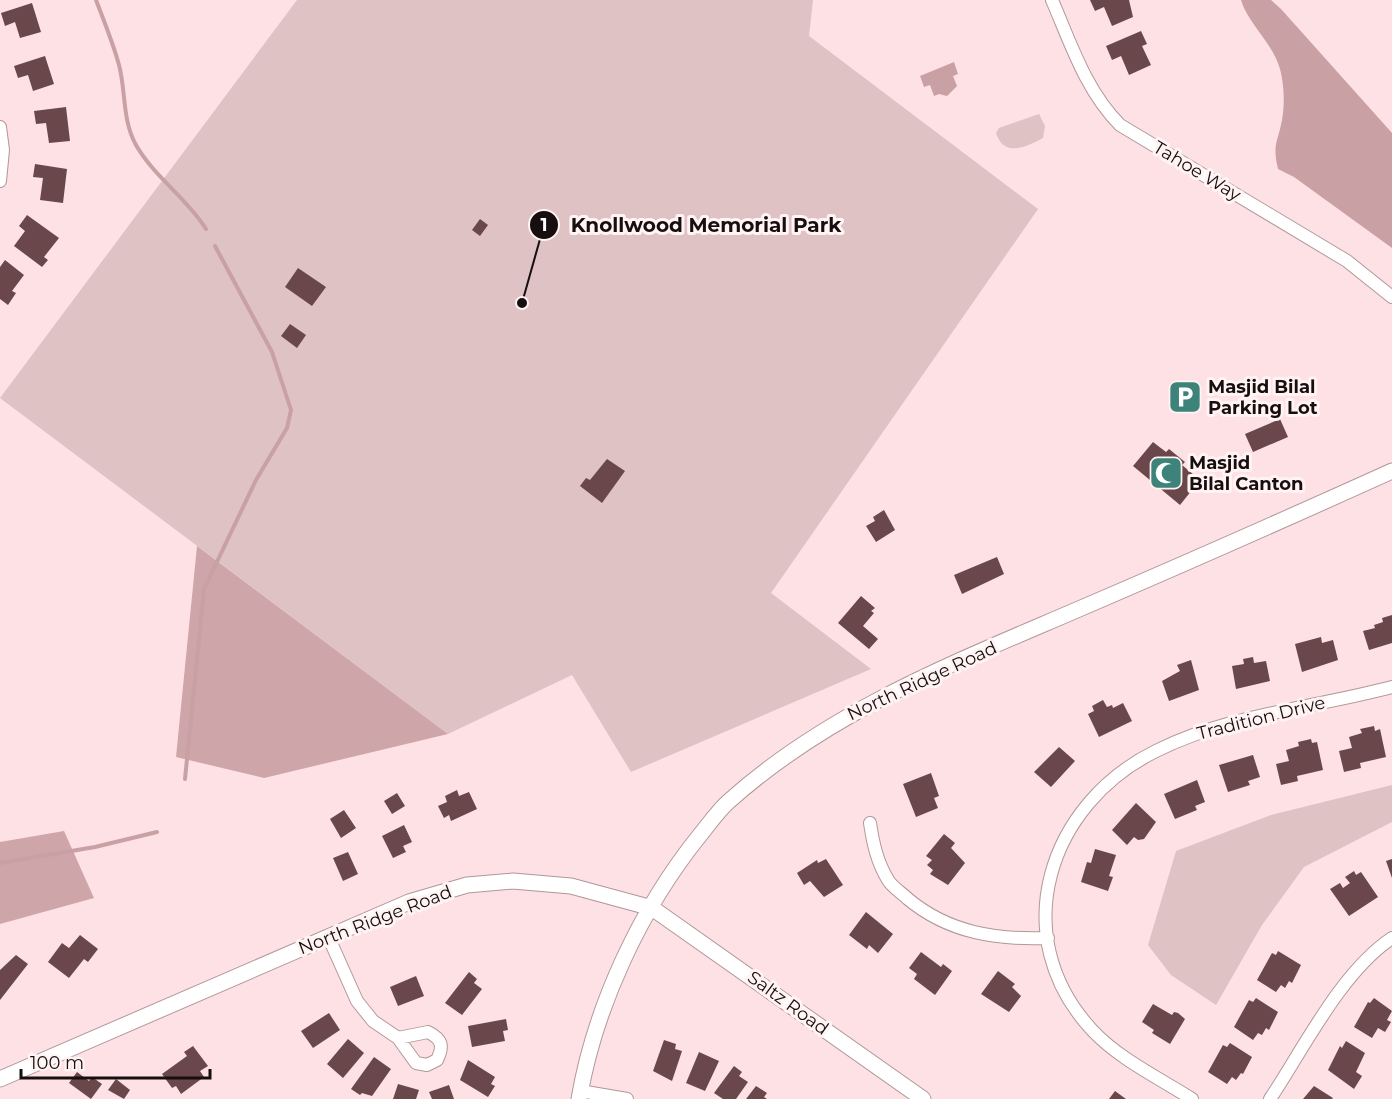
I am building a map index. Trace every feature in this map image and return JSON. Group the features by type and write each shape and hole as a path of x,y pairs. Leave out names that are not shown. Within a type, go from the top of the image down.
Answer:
{"street":[{"name":"Tahoe Way","path":"1052,0 1089,86 1103,108 1120,125 1347,261 1392,297"},
{"path":"0,127 3,150 0,181"},
{"name":"North Ridge Road","path":"0,1079 328,936 435,893 467,885 513,881 571,886 652,908 687,852 727,803 809,740 864,705 935,671 1225,547 1392,471"},
{"name":"Tradition Drive","path":"1192,1099 1118,1052 1092,1030 1073,1003 1057,974 1048,938 1049,883 1058,851 1079,812 1111,778 1157,750 1232,722 1392,687"},
{"path":"870,823 875,852 889,882 915,904 950,925 976,934 999,938 1048,938"},
{"path":"627,1099 580,1095 605,1002 652,908"},
{"name":"Saltz Road","path":"652,908 922,1099"},
{"path":"328,936 357,1000 374,1021 398,1038"},
{"path":"1270,1099 1350,976 1377,948 1392,938"}],"shaded area":[{"path":"297,0 813,0 809,36 1038,209 771,593 871,669 631,772 572,675 448,734 0,398"},
{"path":"1241,0 1271,0 1392,133 1392,248 1294,177 1278,169 1276,148 1284,107 1281,75 1277,60 1244,9"},
{"path":"954,62 958,74 953,76 957,86 947,96 939,94 934,96 930,85 924,87 920,76"},
{"path":"1039,114 1045,126 1043,138 1030,145 1016,148 1004,146 1000,141 996,133 999,128"},
{"path":"197,546 448,734 264,778 176,757"},
{"path":"1392,785 1392,822 1304,867 1262,925 1216,1005 1171,975 1148,945 1176,851 1271,815"},
{"path":"64,831 94,898 0,924 0,842"}],"building":[{"path":"1090,0 1129,0 1133,17 1112,26 1104,7 1095,11"},
{"path":"32,3 41,32 20,38 15,22 5,26 1,13"},
{"path":"1141,31 1147,44 1142,46 1151,65 1129,75 1121,56 1112,60 1106,46"},
{"path":"45,56 54,84 33,91 28,75 18,78 14,66"},
{"path":"66,107 70,141 49,143 46,123 36,124 34,111"},
{"path":"35,164 67,169 63,203 40,200 43,178 33,177"},
{"path":"27,215 59,238 44,257 48,260 42,267 14,246 25,231 19,226"},
{"path":"480,219 488,225 480,236 472,230"},
{"path":"5,260 24,275 12,291 16,293 8,305 0,299 0,267"},
{"path":"298,268 326,287 312,306 285,287"},
{"path":"290,324 306,335 297,348 281,336"},
{"path":"1280,419 1288,437 1253,452 1245,434"},
{"name":"Masjid Bilal Canton","path":"1153,442 1166,452 1169,449 1185,462 1182,465 1200,480 1180,505 1133,466"},
{"path":"607,459 625,471 602,503 580,486 586,478 590,480"},
{"path":"884,510 895,530 876,542 866,526 875,521 873,517"},
{"path":"997,557 1004,574 962,594 954,575"},
{"path":"861,596 875,608 871,611 874,613 863,626 878,639 869,649 838,623"},
{"path":"1392,615 1392,643 1369,650 1363,631 1375,628 1374,625 1383,622 1382,618"},
{"path":"1321,637 1322,643 1333,640 1338,660 1302,672 1295,644"},
{"path":"1253,657 1254,663 1266,661 1270,681 1236,689 1232,666 1244,664 1243,659"},
{"path":"1191,660 1199,690 1169,701 1162,681 1180,671 1177,665"},
{"path":"1103,700 1107,707 1112,705 1113,708 1123,703 1132,721 1099,737 1088,714 1094,711 1092,706"},
{"path":"1374,726 1375,731 1380,729 1386,757 1360,763 1361,768 1344,772 1339,751 1352,748 1349,737 1362,733 1360,729"},
{"path":"1311,739 1312,743 1317,742 1323,770 1297,776 1298,781 1281,785 1276,764 1289,761 1286,750 1299,746 1298,742"},
{"path":"1059,747 1075,761 1051,787 1034,772"},
{"path":"1253,755 1260,777 1248,781 1250,785 1228,792 1219,765"},
{"path":"931,773 939,796 934,798 938,808 916,817 903,784"},
{"path":"1197,780 1205,802 1195,806 1197,810 1175,819 1164,794"},
{"path":"457,790 459,796 469,792 477,809 451,821 449,815 444,818 438,806 447,802 445,796"},
{"path":"397,793 405,806 392,814 384,801"},
{"path":"1136,803 1156,822 1144,839 1138,840 1134,837 1127,845 1112,830"},
{"path":"344,810 356,828 341,838 330,819"},
{"path":"404,825 412,842 403,846 406,852 393,858 382,836"},
{"path":"944,834 955,843 951,848 965,863 948,885 930,874 933,870 927,865 932,860 926,856"},
{"path":"1095,849 1116,855 1109,876 1113,877 1108,891 1081,882 1087,862 1091,863"},
{"path":"348,852 358,874 343,881 333,858"},
{"path":"826,859 843,885 824,897 810,881 804,885 797,873 817,860 818,863"},
{"path":"1392,859 1392,878 1386,861"},
{"path":"1354,871 1356,875 1361,872 1378,897 1349,916 1330,889 1340,883 1343,888 1350,883 1345,877"},
{"path":"866,912 893,934 878,953 869,945 867,949 849,935"},
{"path":"80,935 98,949 88,962 84,959 69,978 48,962 62,943 69,948"},
{"path":"1278,951 1301,965 1292,983 1289,981 1285,988 1281,985 1276,992 1257,980 1272,953 1276,955"},
{"path":"921,952 941,967 943,964 952,971 935,995 914,979 917,974 909,968"},
{"path":"16,955 28,964 0,1000 0,970"},
{"path":"998,971 1015,984 1012,987 1021,996 1009,1012 981,994"},
{"path":"469,972 477,979 474,983 482,989 462,1015 445,1003"},
{"path":"416,976 424,996 398,1006 390,987"},
{"path":"1256,998 1278,1012 1269,1030 1266,1028 1262,1035 1258,1033 1253,1040 1234,1027 1249,1000 1253,1002"},
{"path":"1374,998 1392,1011 1387,1020 1391,1022 1385,1032 1378,1028 1372,1038 1354,1027 1368,1002 1370,1003"},
{"path":"1153,1004 1172,1015 1174,1012 1178,1013 1185,1019 1170,1044 1152,1033 1154,1030 1142,1022"},
{"path":"329,1013 340,1030 313,1048 301,1031"},
{"path":"506,1019 508,1030 503,1031 505,1041 472,1047 468,1026"},
{"path":"348,1039 364,1053 343,1078 327,1064"},
{"path":"664,1040 676,1044 675,1049 682,1051 672,1081 653,1071"},
{"path":"1346,1041 1365,1053 1356,1072 1362,1076 1354,1089 1328,1070 1340,1046 1342,1048"},
{"path":"1230,1043 1252,1057 1243,1074 1241,1073 1236,1080 1232,1077 1227,1084 1208,1072 1223,1045 1227,1047"},
{"path":"193,1046 208,1066 200,1071 204,1077 181,1094 176,1086 172,1088 162,1074 187,1056 184,1052"},
{"path":"699,1052 719,1061 705,1091 686,1083"},
{"path":"374,1057 391,1069 372,1096 362,1093 360,1095 351,1089"},
{"path":"468,1060 495,1077 491,1084 495,1086 488,1097 460,1080"},
{"path":"734,1066 742,1072 739,1076 748,1082 736,1099 723,1099 714,1093"},
{"path":"77,1072 89,1081 92,1077 102,1084 91,1099 69,1083"},
{"path":"116,1079 130,1090 124,1099 108,1090"},
{"path":"398,1084 419,1090 416,1099 393,1099"},
{"path":"449,1085 454,1099 432,1099 429,1092"},
{"path":"756,1086 767,1093 764,1097 767,1099 746,1099"},
{"path":"1314,1086 1333,1098 1303,1099"},
{"path":"1115,1091 1126,1099 1109,1099"}],"waterway":[{"path":"96,0 119,65 128,126 136,145 152,168 190,207 206,229"},
{"path":"185,779 204,589 256,480 287,428 291,410 272,352 215,246"},
{"path":"0,863 95,847 157,832"}],"place":[{"name":"Knollwood Memorial Park","path":"522,303"},
{"name":"Masjid Bilal Parking Lot","path":"1185,397"},
{"name":"Masjid Bilal Canton","path":"1166,473"}]}
